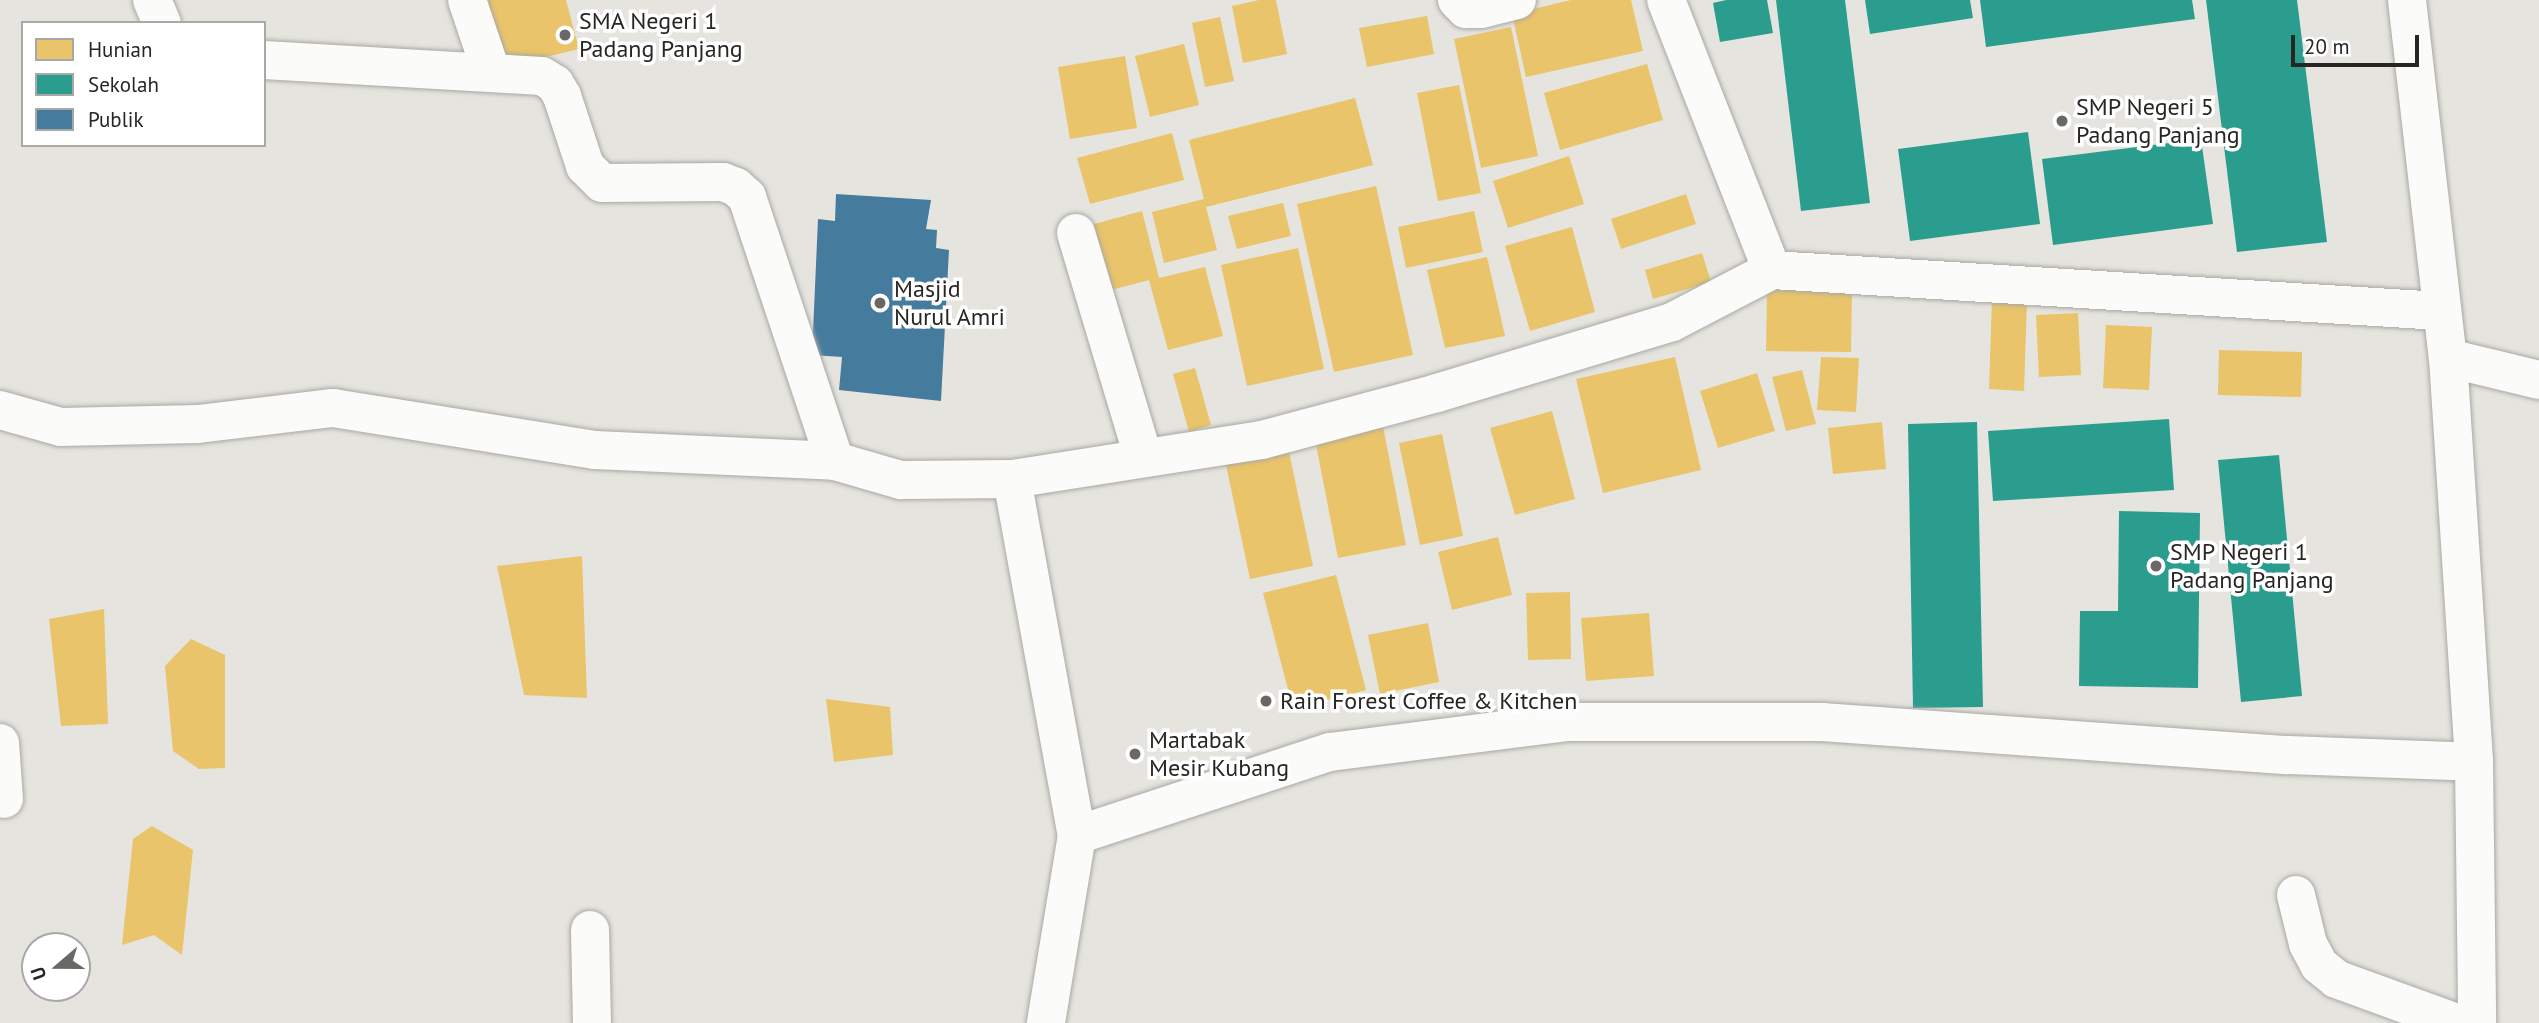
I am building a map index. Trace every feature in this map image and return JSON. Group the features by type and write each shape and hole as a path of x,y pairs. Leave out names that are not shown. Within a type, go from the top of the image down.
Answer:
{"main road":[{"path":"152,0 161,21"},
{"path":"467,0 491,71"},
{"path":"1457,0 1466,9 1481,9 1517,0"},
{"path":"1666,0 1772,270"},
{"path":"2407,0 2448,358 2474,762 2476,1023"},
{"path":"266,60 542,76 555,84 562,96 585,166 602,183 723,182 736,187 747,197 835,461"},
{"path":"1076,233 1143,457"},
{"path":"0,410 61,427 198,424 333,408 595,450 835,461 901,480 1012,479 1262,440 1437,393 1672,322 1772,270 2441,311"},
{"path":"2448,358 2539,380"},
{"path":"1012,479 1077,835 1046,1023"},
{"path":"1077,835 1330,752 1566,722 1822,722 2287,755 2474,762"},
{"path":"0,743 4,799"},
{"path":"2296,895 2308,944 2319,965 2336,979 2457,1023"},
{"path":"590,930 592,1023"}],"building: Hunian":[{"path":"475,0 566,0 579,49 493,70"},
{"path":"1259,0 1276,0 1287,54 1243,63 1232,6"},
{"path":"1571,0 1631,0 1643,51 1526,77 1512,14"},
{"path":"1427,16 1434,54 1367,67 1359,28"},
{"path":"1220,17 1234,81 1205,87 1192,23"},
{"path":"1511,27 1538,156 1481,168 1454,39"},
{"path":"1184,44 1199,105 1150,117 1135,56"},
{"path":"1125,56 1137,128 1070,139 1058,67"},
{"path":"1647,64 1663,120 1560,150 1544,93"},
{"path":"1459,85 1481,193 1438,201 1417,93"},
{"path":"1355,98 1373,165 1206,207 1217,250 1164,263 1152,212 1204,199 1189,140"},
{"path":"1172,133 1184,180 1090,204 1077,158"},
{"path":"1569,156 1584,204 1508,228 1493,181"},
{"path":"1376,186 1413,355 1334,372 1297,204"},
{"path":"1686,194 1696,224 1621,249 1611,219"},
{"path":"1283,203 1291,236 1237,249 1228,216"},
{"path":"1142,211 1159,278 1205,267 1223,336 1168,350 1149,280 1104,292 1087,226"},
{"path":"1474,211 1483,252 1406,268 1398,227"},
{"path":"1572,227 1595,312 1530,331 1505,246"},
{"path":"1298,248 1324,369 1247,386 1221,265"},
{"path":"1702,253 1711,282 1653,299 1645,270"},
{"path":"1487,257 1505,336 1445,348 1427,270"},
{"path":"1767,289 1852,289 1851,352 1766,351"},
{"path":"1992,299 2027,301 2024,391 1989,389"},
{"path":"2078,313 2081,375 2039,377 2036,315"},
{"path":"2106,325 2152,327 2149,390 2103,388"},
{"path":"2219,350 2302,352 2301,397 2218,395"},
{"path":"1675,357 1701,470 1603,493 1576,379"},
{"path":"1821,357 1859,358 1856,412 1817,410"},
{"path":"1195,368 1211,425 1189,432 1173,374"},
{"path":"1802,370 1816,424 1786,431 1772,377"},
{"path":"1757,373 1775,431 1718,448 1700,391"},
{"path":"1552,411 1575,499 1515,515 1490,428"},
{"path":"1882,422 1886,469 1833,474 1828,428"},
{"path":"1383,426 1406,545 1338,558 1315,439"},
{"path":"1442,434 1463,536 1420,545 1399,443"},
{"path":"1288,447 1313,566 1250,579 1225,460"},
{"path":"1498,537 1512,595 1452,610 1438,552"},
{"path":"582,556 587,698 524,695 497,566"},
{"path":"1336,575 1366,690 1293,709 1263,593"},
{"path":"1570,592 1571,659 1528,660 1526,593"},
{"path":"104,609 108,724 61,726 49,619"},
{"path":"1649,613 1654,676 1586,681 1581,618"},
{"path":"1428,623 1439,682 1380,694 1368,635"},
{"path":"191,639 225,655 225,768 199,769 173,751 165,666"},
{"path":"826,699 890,707 893,755 834,762"},
{"path":"152,826 193,850 182,955 154,935 122,945 133,839"}],"building: Sekolah":[{"path":"1726,0 1767,0 1773,33 1720,42 1713,3"},
{"path":"1776,0 1845,0 1870,203 1801,211"},
{"path":"1865,0 1970,0 1973,18 1870,34"},
{"path":"1980,0 2192,0 2195,19 1986,47"},
{"path":"2206,0 2297,0 2327,242 2237,252"},
{"path":"2028,132 2040,224 1910,241 1898,149"},
{"path":"2201,139 2213,224 2053,245 2042,159"},
{"path":"2169,419 2174,490 1993,501 1988,431"},
{"path":"1977,422 1983,707 1913,708 1908,424"},
{"path":"2279,455 2302,696 2241,702 2218,460"},
{"path":"2119,511 2200,513 2198,688 2079,686 2080,611 2118,611"}],"building: Publik":[{"name":"Masjid Nurul Amri","path":"836,194 931,200 926,229 937,230 936,248 949,250 941,401 839,390 842,357 812,355 818,219 835,221"}],"place":[{"name":"SMA Negeri 1 Padang Panjang","path":"565,35"},
{"name":"SMP Negeri 5 Padang Panjang","path":"2062,121"},
{"name":"Masjid Nurul Amri","path":"880,303"},
{"name":"SMP Negeri 1 Padang Panjang","path":"2156,566"},
{"name":"Rain Forest Coffee & Kitchen","path":"1266,701"},
{"name":"Martabak Mesir Kubang","path":"1135,754"}]}
